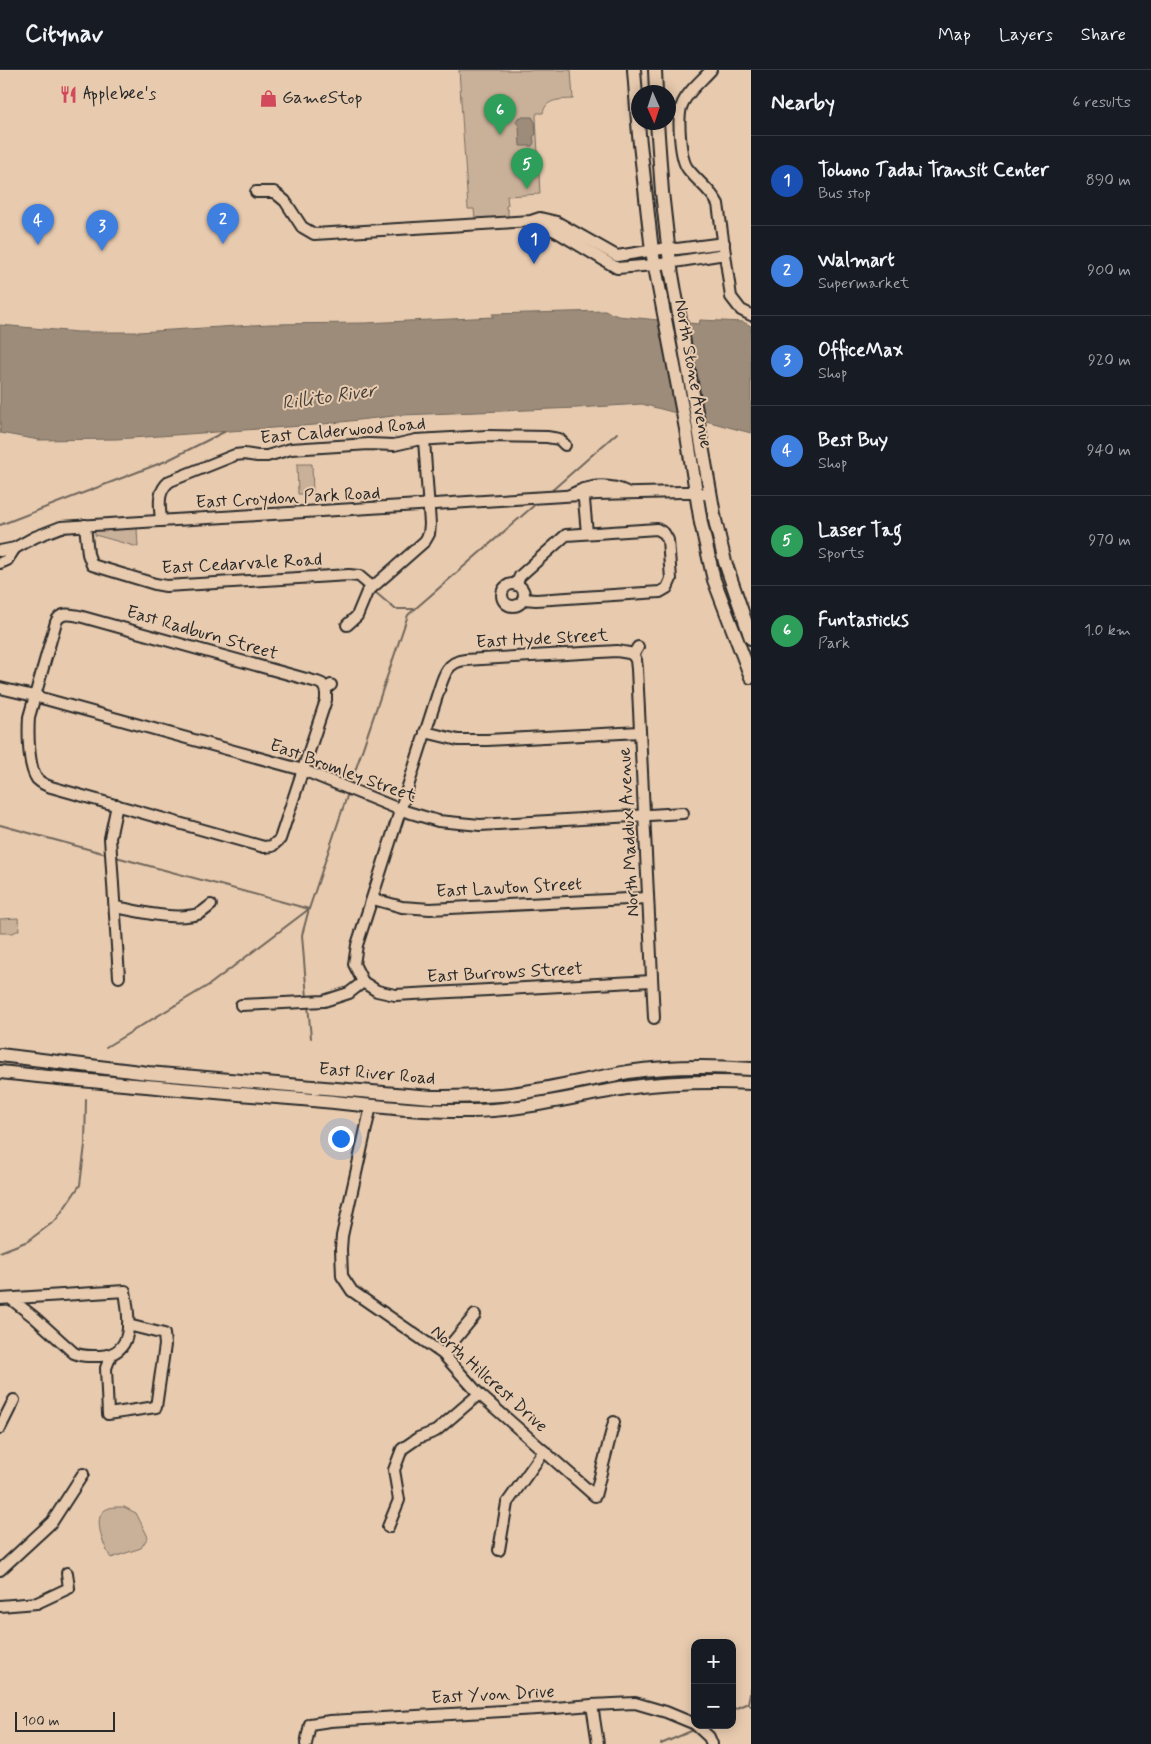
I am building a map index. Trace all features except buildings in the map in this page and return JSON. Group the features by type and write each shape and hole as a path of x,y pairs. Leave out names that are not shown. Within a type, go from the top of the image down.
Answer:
{"main road":[{"name":"North Stone Avenue","path":"634,70 652,251 686,429 695,492 714,580 751,677"},
{"path":"655,70 656,85"},
{"name":"North Stone Avenue","path":"658,130 662,192 670,263 710,495 725,562 751,638"},
{"name":"East River Road","path":"0,1055 148,1073 404,1095 470,1097 512,1094 630,1072 667,1068 751,1069"},
{"name":"East River Road","path":"0,1072 420,1111 520,1107 620,1089 666,1083 708,1081 751,1083"},
{"path":"452,1111 478,1104 533,1096 537,1089"},
{"path":"371,1106 379,1100 448,1104 470,1097"}],"street":[{"path":"711,70 682,105 680,115 684,162 718,204 731,297 741,310 751,315"},
{"path":"256,192 274,192 285,201 302,227 314,234 531,221 540,218 557,222 617,256 668,248 677,249 724,243"},
{"path":"531,221 557,232 616,268 655,265 725,254"},
{"name":"East Calderwood Road","path":"161,521 159,496 166,484 228,458 244,454 267,456 291,449 369,444 394,445 424,440 487,436 535,436 559,439 565,445"},
{"path":"347,625 357,616 367,592 425,541 429,534 424,440"},
{"name":"East Croydon Park Road","path":"0,551 15,548 35,537 61,527 85,525 564,497 615,486 631,493 695,492 710,495"},
{"path":"584,492 587,533"},
{"name":"East Cedarvale Road","path":"85,525 88,554 92,565 155,584 166,586 349,575 359,576 372,587"},
{"path":"516,585 520,576 566,535 657,529 664,533 668,540 671,579 667,588 660,592 536,600 523,599"},
{"name":"East Croydon Park Road","path":"0,563 7,560 15,548"},
{"path":"516,585 522,590 523,599 514,606 504,602 502,595 504,588 516,585"},
{"name":"East Radburn Street","path":"34,696 60,613 79,616 317,682 328,687 326,700 303,770"},
{"name":"East Hyde Street","path":"425,732 445,672 452,663 465,660 617,651 629,653 635,651"},
{"name":"North Maddux Avenue","path":"635,651 654,1018"},
{"name":"East Bromley Street","path":"0,688 303,770 401,810 438,821 480,825 684,813"},
{"path":"34,696 28,727 34,782 264,847 272,846 280,839 303,770"},
{"path":"241,1005 324,1001 349,993 363,982 354,964 358,945 425,732 458,740 487,740 640,732"},
{"path":"117,805 110,838 120,977"},
{"name":"East Lawton Street","path":"373,899 402,907 430,909 648,898"},
{"path":"115,907 158,915 183,916 199,914 210,905"},
{"name":"East Burrows Street","path":"363,982 377,991 395,995 652,981"},
{"name":"North Hillcrest Drive","path":"371,1106 342,1236 342,1276 352,1291 443,1354 479,1394 595,1496 614,1422"},
{"path":"125,1291 129,1317 126,1340 122,1348 111,1355 82,1356 74,1353 34,1317 5,1299 125,1291"},
{"path":"443,1354 476,1315"},
{"path":"111,1355 106,1368 108,1414 156,1407 165,1345 164,1334 128,1326"},
{"path":"388,1527 399,1500 394,1470 402,1449 418,1438 436,1431 479,1394"},
{"path":"0,1428 14,1400"},
{"path":"499,1550 507,1503 544,1451"},
{"path":"0,1570 52,1522 83,1474"},
{"path":"0,1606 38,1602 69,1588 67,1572"},
{"name":"East Yvon Drive","path":"306,1744 310,1724 330,1721 555,1708 592,1704 635,1703 666,1712 691,1723"},
{"path":"592,1704 598,1744"},
{"name":"East Yvon Drive","path":"699,1729 709,1738 712,1744"}],"shaded area":[{"path":"459,70 571,70 573,99 551,102 543,113 537,113 536,116 540,194 507,196 508,205 506,209 508,210 508,217 475,219 474,209 468,209"},
{"path":"297,464 312,464 313,494 298,494"},
{"path":"137,528 138,547 95,535 95,530"},
{"path":"18,918 19,930 13,933 0,933 0,919"},
{"path":"124,1507 136,1513 148,1537 141,1548 111,1558 101,1535 100,1517 107,1509"}],"water":[{"path":"521,117 532,117 535,122 536,134 533,137 534,143 532,146 520,146 519,126 516,122"},
{"name":"Rillito River","path":"605,311 618,316 699,324 700,320 743,322 751,326 751,433 642,404 402,415 315,425 117,439 39,440 0,433 0,325 78,332 138,332 270,324 365,323 494,317 492,314"}],"waterway":[{"path":"0,525 166,461 226,431"},
{"path":"549,493 617,433"},
{"path":"350,786 408,615 538,502"},
{"path":"375,592 395,609 415,609"},
{"path":"106,1047 209,985 309,909 348,793"},
{"path":"0,825 106,854"},
{"path":"116,857 309,909 302,935 307,998"},
{"path":"308,1005 311,1038"},
{"path":"0,1252 28,1241 56,1220 80,1185 85,1145 86,1099"},
{"path":"748,1703 751,1689"},
{"path":"748,1703 751,1706"},
{"path":"736,1708 748,1703"},
{"path":"661,1744 696,1729"}],"place":[{"name":"Applebee's","path":"69,94"},
{"name":"GameStop","path":"268,98"},
{"name":"Funtasticks","path":"500,135"},
{"name":"Laser Tag","path":"527,189"},
{"name":"Walmart","path":"223,244"},
{"name":"Best Buy","path":"38,245"},
{"name":"OfficeMax","path":"102,251"},
{"name":"Tohono Tadai Transit Center","path":"534,264"}]}
